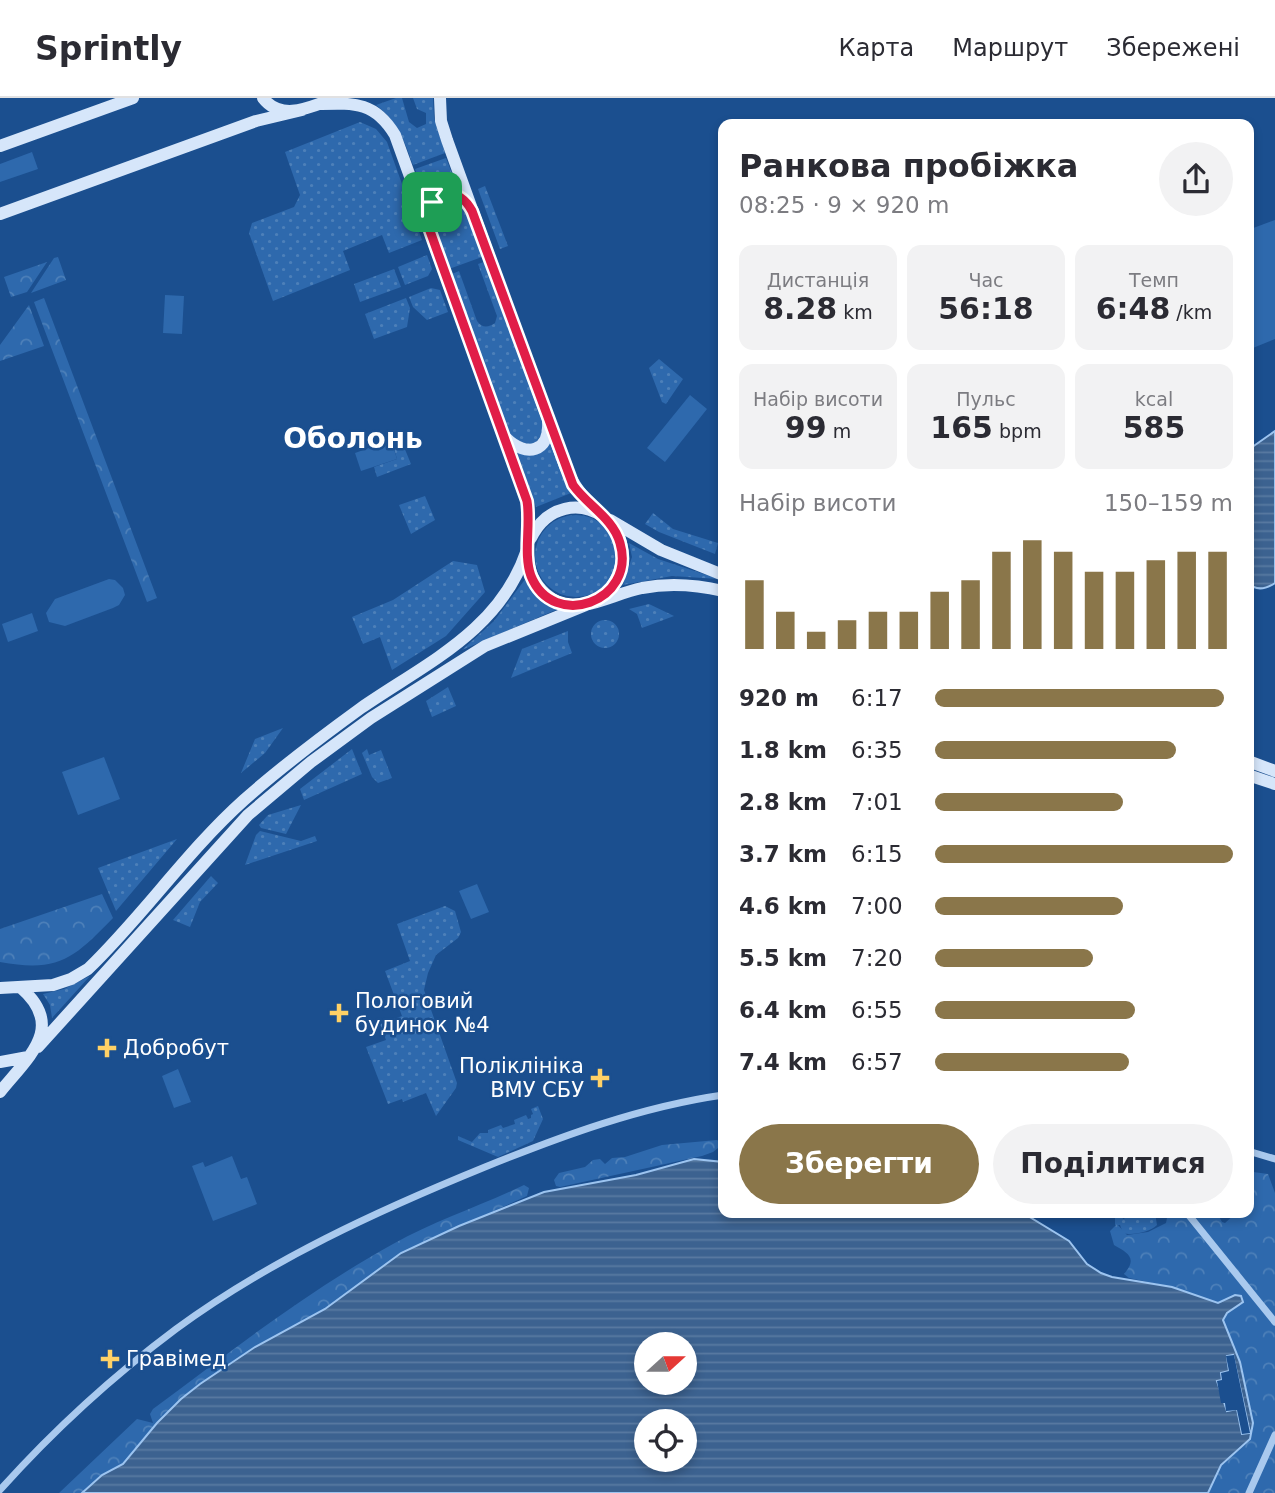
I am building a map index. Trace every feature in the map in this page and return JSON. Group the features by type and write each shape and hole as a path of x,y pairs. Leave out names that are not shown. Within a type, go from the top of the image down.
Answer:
{"main road":[{"path":"0,146 133,98"},
{"path":"263,98 277,109 290,112 302,110"},
{"path":"0,214 256,121 302,110 335,98"},
{"path":"440,98 441,121 573,485 582,498 601,514 661,550 718,573"},
{"path":"320,104 353,103 367,107 388,123 396,135 527,501 531,576 537,587 548,597 562,603 586,605"},
{"path":"430,231 429,208 439,196 455,194 467,202 472,211"},
{"path":"503,435 518,448 531,450 542,444 547,435 548,420"},
{"path":"7,986 53,985 88,969 242,802 324,735 447,653 475,630 510,590 519,574 535,529 554,513 583,508 601,514 620,542 621,571 602,599"},
{"path":"0,1092 28,1057 248,815 368,719 496,641 602,599 643,588 671,585 718,590"},
{"path":"1254,763 1275,771"},
{"path":"1254,777 1275,785"},
{"path":"7,986 32,997 39,1008 43,1022 37,1047"},
{"path":"0,1062 28,1057"}],"street":[{"path":"0,1490 83,1408 175,1330 326,1237 434,1188 565,1136 631,1114 718,1096"},
{"path":"1254,1154 1275,1159"},
{"path":"1191,1218 1275,1322"},
{"path":"1249,1493 1275,1435"}],"green space":[{"path":"402,98 409,122 417,128 426,124 426,113 417,109 413,98 433,98 434,118 445,153 413,165 395,125 376,105"},
{"path":"360,122 376,129 387,142 422,240 389,253 382,235 343,251 350,270 273,301 249,233 252,223 294,207 300,195 285,152"},
{"path":"32,152 38,169 0,182 0,164"},
{"path":"446,158 459,191 427,202 415,169"},
{"path":"485,186 508,246 500,249 478,189"},
{"path":"451,196 465,208 482,257 449,269 432,218 434,204"},
{"path":"1275,220 1275,339 1254,348 1254,228"},
{"path":"427,255 432,269 428,276 405,285 398,267"},
{"path":"58,257 66,280 31,293 54,258"},
{"path":"47,262 27,292 11,297 4,277"},
{"path":"484,262 543,421 545,430 533,446 511,438 452,274 459,271 477,321 483,326 490,326 495,323 497,316 478,264"},
{"path":"394,269 401,287 360,302 354,284"},
{"path":"431,288 440,290 448,312 427,320 413,307 409,297"},
{"path":"165,295 184,296 182,334 163,333"},
{"path":"44,298 157,598 147,602 34,302"},
{"path":"406,298 410,308 407,327 374,339 365,314"},
{"path":"29,305 44,346 0,361 0,345"},
{"path":"659,359 683,379 666,404 662,402 649,368"},
{"path":"690,395 707,409 665,462 647,448"},
{"path":"550,439 571,493 536,507 517,452"},
{"path":"391,440 397,459 361,471 355,453"},
{"path":"393,445 404,447 411,464 377,477 374,467 397,459"},
{"path":"425,496 435,520 411,534 399,505"},
{"path":"653,513 673,529 718,543 715,554 645,524"},
{"path":"576,515 592,518 605,527 614,540 617,556 614,572 605,585 592,594 576,597 560,594 547,585 538,572 535,556 538,540 547,527 560,518"},
{"path":"629,543 658,559 718,579 672,576 623,585 632,557"},
{"path":"453,561 477,565 485,592 446,636 392,670 380,637 363,644 352,617 393,600"},
{"path":"526,578 540,596 558,609 462,650 494,621"},
{"path":"109,579 115,580 123,588 125,595 119,605 65,626 49,622 46,613 55,599"},
{"path":"649,604 674,616 642,628 637,614 629,609"},
{"path":"32,613 38,631 8,642 2,624"},
{"path":"605,620 615,624 619,634 615,644 605,648 595,644 591,634 595,624"},
{"path":"568,631 572,653 511,678 522,649"},
{"path":"448,687 456,706 432,717 426,701"},
{"path":"283,728 265,753 241,773 255,739"},
{"path":"352,749 362,774 304,800 300,789"},
{"path":"367,749 369,755 381,750 392,778 378,783 372,777 362,753"},
{"path":"104,757 120,799 78,815 62,772"},
{"path":"301,805 286,834 261,828 259,825 268,815"},
{"path":"260,831 301,841 315,836 317,841 245,865"},
{"path":"177,839 116,911 98,868"},
{"path":"211,876 218,883 200,902 190,927 173,920"},
{"path":"477,884 489,912 471,919 459,891"},
{"path":"102,894 113,918 76,952 64,959 37,965 0,962 0,929"},
{"path":"445,906 455,911 461,932 458,938 436,955 424,990 457,1083 436,1116 426,1093 403,1102 402,1099 388,1104 366,1047 386,1040 380,1024 402,1016 385,971 410,961 397,924"},
{"path":"90,976 52,1018 50,1005 43,994 64,989"},
{"path":"178,1069 191,1102 174,1108 162,1076"},
{"path":"538,1106 543,1119 533,1141 498,1157 458,1140 458,1136 472,1142 480,1133 488,1133 488,1130 501,1125 503,1128 515,1124 514,1120 526,1115 528,1119 531,1118 531,1109"},
{"path":"718,1141 718,1148 702,1156 556,1186 554,1180 559,1173 585,1167 593,1160 600,1159 605,1164 612,1158 625,1157 662,1145"},
{"path":"232,1156 241,1179 247,1177 257,1204 213,1221 192,1166 203,1162 205,1167"},
{"path":"1254,1172 1268,1174 1275,1193 1275,1493 1208,1493 1221,1465 1245,1445 1253,1423 1240,1362 1223,1320 1243,1298 1238,1295 1218,1303 1172,1287 1129,1278 1124,1274 1130,1264 1130,1256 1114,1245 1110,1231 1117,1224 1127,1235 1148,1232 1166,1223 1167,1218 1220,1218 1225,1223 1230,1218 1254,1218"},
{"path":"524,1185 529,1188 527,1196 401,1253 325,1309 237,1358 181,1399 123,1464 102,1475 82,1493 59,1493 137,1419 153,1423 150,1414 153,1409 270,1322 331,1281 409,1235"},
{"path":"1115,1218 1156,1218 1157,1225 1150,1230 1131,1234 1123,1233 1120,1225 1115,1225"}],"shaded area":[{"path":"1275,431 1275,583 1265,588 1254,587 1254,446"},
{"path":"694,1159 718,1161 718,1218 1031,1218 1069,1241 1087,1264 1101,1273 1172,1287 1218,1303 1235,1295 1241,1296 1243,1302 1227,1313 1223,1320 1240,1362 1253,1423 1250,1439 1221,1465 1208,1493 82,1493 102,1475 123,1464 157,1423 200,1384 255,1347 325,1309 401,1253 544,1192 636,1175","holes":["1233,1355 1250,1433 1242,1434 1237,1409 1227,1411 1217,1381 1222,1380 1221,1373 1229,1371 1227,1356"]}],"pier":[{"path":"1234,1355 1250,1433 1242,1434 1237,1410 1226,1411 1225,1403 1221,1403 1217,1381 1222,1380 1221,1373 1229,1371 1226,1356"}],"place":[{"name":"Пологовий будинок №4","path":"339,1013"},
{"name":"Добробут","path":"107,1048"},
{"name":"Поліклініка ВМУ СБУ","path":"600,1078"},
{"name":"Гравімед","path":"110,1359"}],"district":[{"name":"Оболонь","path":"353,438"}],"route":[{"path":"447,193 455,194 467,202 472,211 573,485 582,498 604,516 620,542 621,571 602,599 586,605 562,603 548,597 537,587 531,576 527,550 527,501 430,231 428,218 432,202 447,193"}]}
